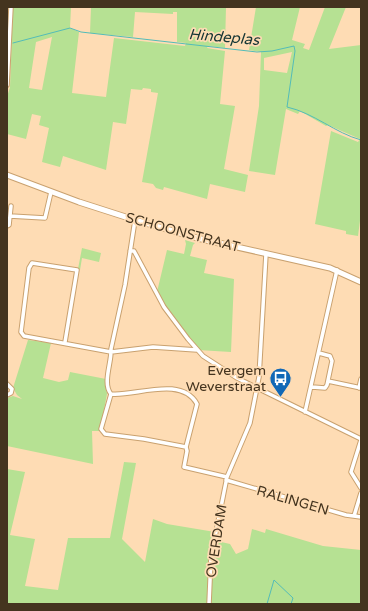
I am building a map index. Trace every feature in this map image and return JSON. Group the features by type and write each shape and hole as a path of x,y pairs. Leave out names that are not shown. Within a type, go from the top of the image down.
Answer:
{"street":[{"path":"7,85 11,7"},
{"name":"SCHOONSTRAAT","path":"7,175 51,192 135,220 197,238 337,270 361,282"},
{"path":"10,216 45,218 51,192"},
{"path":"7,226 9,225 11,206"},
{"path":"111,394 154,389 181,391 195,400 197,407 186,447 104,433 101,429 111,394 108,387 112,357 111,352 135,220"},
{"path":"130,251 134,251 164,307 197,350 224,371 257,389 361,439 351,472 361,488"},
{"name":"OVERDAM","path":"209,604 211,558 227,479 250,423 257,389 261,362 266,254"},
{"path":"65,342 78,271 36,263 30,264 21,332 24,336 65,342 111,352 153,347 197,350"},
{"path":"305,412 312,387 311,385 337,270"},
{"path":"312,387 324,388 328,381 332,359 330,356 319,353"},
{"path":"328,381 360,388 361,379"},
{"path":"7,384 12,388 11,393 7,395"},
{"name":"RALINGEN","path":"186,447 185,468 227,479 346,515 361,517"},
{"path":"354,516 361,493"}],"green space":[{"path":"13,7 71,7 70,28 79,32 72,93 106,97 114,38 185,46 186,43 177,42 177,12 173,12 173,14 135,12 133,37 90,33 91,7 226,7 225,48 208,46 207,48 225,51 220,104 235,106 224,169 248,175 245,192 210,184 207,199 164,187 163,190 156,188 153,184 142,182 158,93 151,92 151,89 131,89 126,124 113,122 106,170 63,156 60,167 42,162 49,128 39,125 41,116 32,114 26,139 7,134 7,97 10,87","holes":["52,37 42,90 29,88 36,42"]},
{"path":"256,7 300,7 292,40 305,44 303,48 309,50 325,7 346,7 329,49 361,45 361,213 358,236 346,234 346,231 315,224 331,131 358,142 360,139 328,125 326,126 300,111 298,114 286,109 275,175 249,171 259,106 261,52 249,50","holes":["292,52 287,73 264,70 264,58"]},
{"path":"185,240 195,243 190,256 207,260 204,273 234,279 231,352 198,350 166,308 157,292 167,250 184,254 186,244"},
{"path":"82,248 101,253 99,262 82,258 80,270 78,269"},
{"path":"28,340 51,343 43,378 59,382 68,380 70,372 106,379 107,394 100,431 92,431 93,464 7,446 7,398 13,396 22,399 17,395 13,388"},
{"path":"124,462 136,463 122,539 145,562 153,519 167,524 215,532 209,557 207,604 7,604 7,469 25,472 10,535 35,539 25,586 58,590 68,538 110,538"},
{"path":"252,529 265,533 266,529 323,546 361,550 361,604 211,604 212,567 217,541 230,544 236,554 248,549"}],"waterway":[{"name":"Hindeplas","path":"13,43 70,28 81,32 257,52 272,51 294,46 295,51 287,107 306,114 342,133 361,140"},
{"path":"267,604 274,580 293,598 291,604"}],"place":[{"name":"Evergem Weverstraat","path":"281,398"}]}
